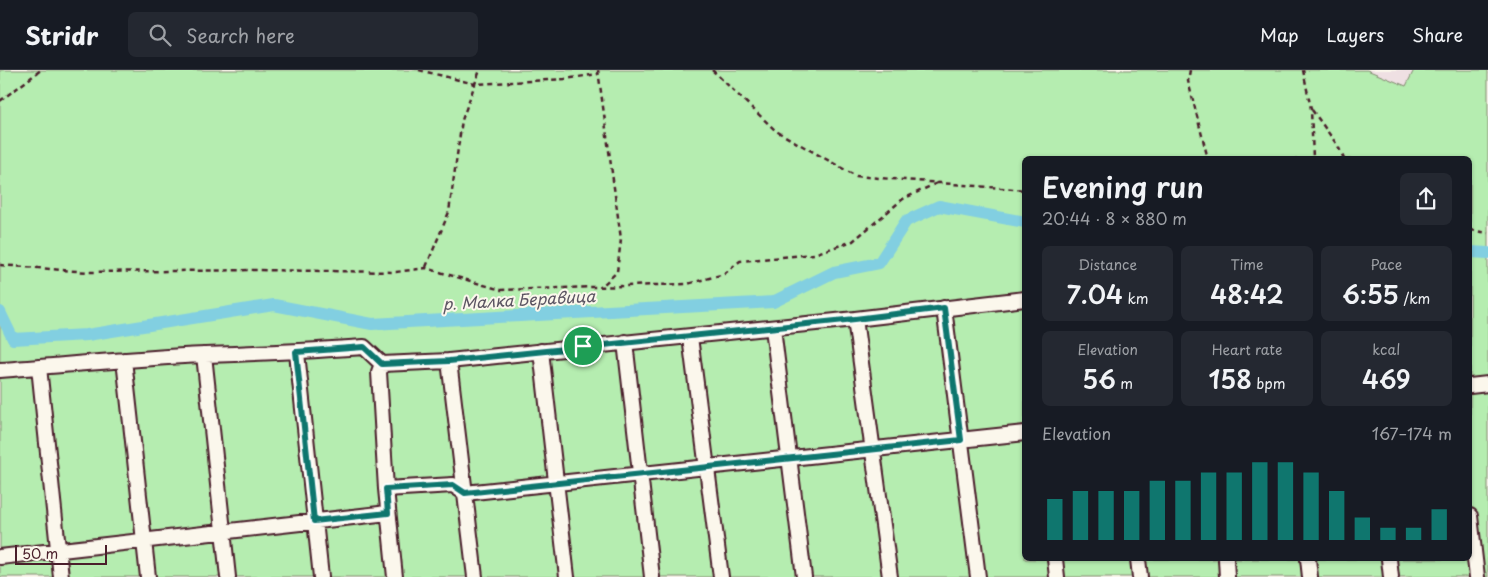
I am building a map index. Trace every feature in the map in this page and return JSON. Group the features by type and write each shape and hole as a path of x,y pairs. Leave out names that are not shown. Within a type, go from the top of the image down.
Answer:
{"lane":[{"path":"0,370 124,360 364,347 382,364 449,361 541,350 690,337 1022,299"},
{"path":"944,308 978,577"},
{"path":"855,319 890,577"},
{"path":"773,328 804,577"},
{"path":"690,337 721,577"},
{"path":"625,342 652,577"},
{"path":"541,350 566,577"},
{"path":"296,352 320,577"},
{"path":"204,355 228,577"},
{"path":"124,360 148,577"},
{"path":"449,361 474,577"},
{"path":"382,364 379,372 386,489 395,577"},
{"path":"38,367 61,577"},
{"path":"1472,386 1488,384"},
{"path":"386,489 453,485 465,493 1022,433"},
{"path":"0,556 388,513"},
{"path":"1472,533 1477,577"},
{"path":"1055,561 1057,577"},
{"path":"1138,561 1140,577"},
{"path":"1226,561 1228,577"},
{"path":"1308,561 1310,577"},
{"path":"1389,561 1391,577"}],"path":[{"path":"0,101 41,70"},
{"path":"419,70 475,84 564,79 598,72 621,239 617,272 602,286"},
{"path":"426,268 449,212 462,120 480,70"},
{"path":"712,70 776,131 856,176 1022,190"},
{"path":"1190,70 1188,81 1207,156"},
{"path":"1303,70 1311,109 1313,156"},
{"path":"1311,109 1338,146 1343,156"},
{"path":"0,265 88,272 257,270 396,272 426,268 500,290 687,284 724,274 740,261 814,254 854,241 903,199 937,183"},
{"path":"1472,230 1488,233"}],"shaded area":[{"path":"1367,70 1414,70 1406,87"}],"green space":[{"path":"0,70 1367,70 1406,86 1414,70 1488,70 1488,577 0,577"}],"waterway":[{"name":"р. Малка Беравица","path":"0,312 13,339 87,335 274,305 372,324 773,302 834,272 879,263 906,221 939,206 1022,221"},
{"name":"р. Малка Беравица","path":"1472,252 1488,253"}],"route":[{"path":"944,308 961,440 465,493 453,485 386,489 388,513 314,521 296,352 364,347 382,364 449,361 583,346 690,337 944,308"}]}
